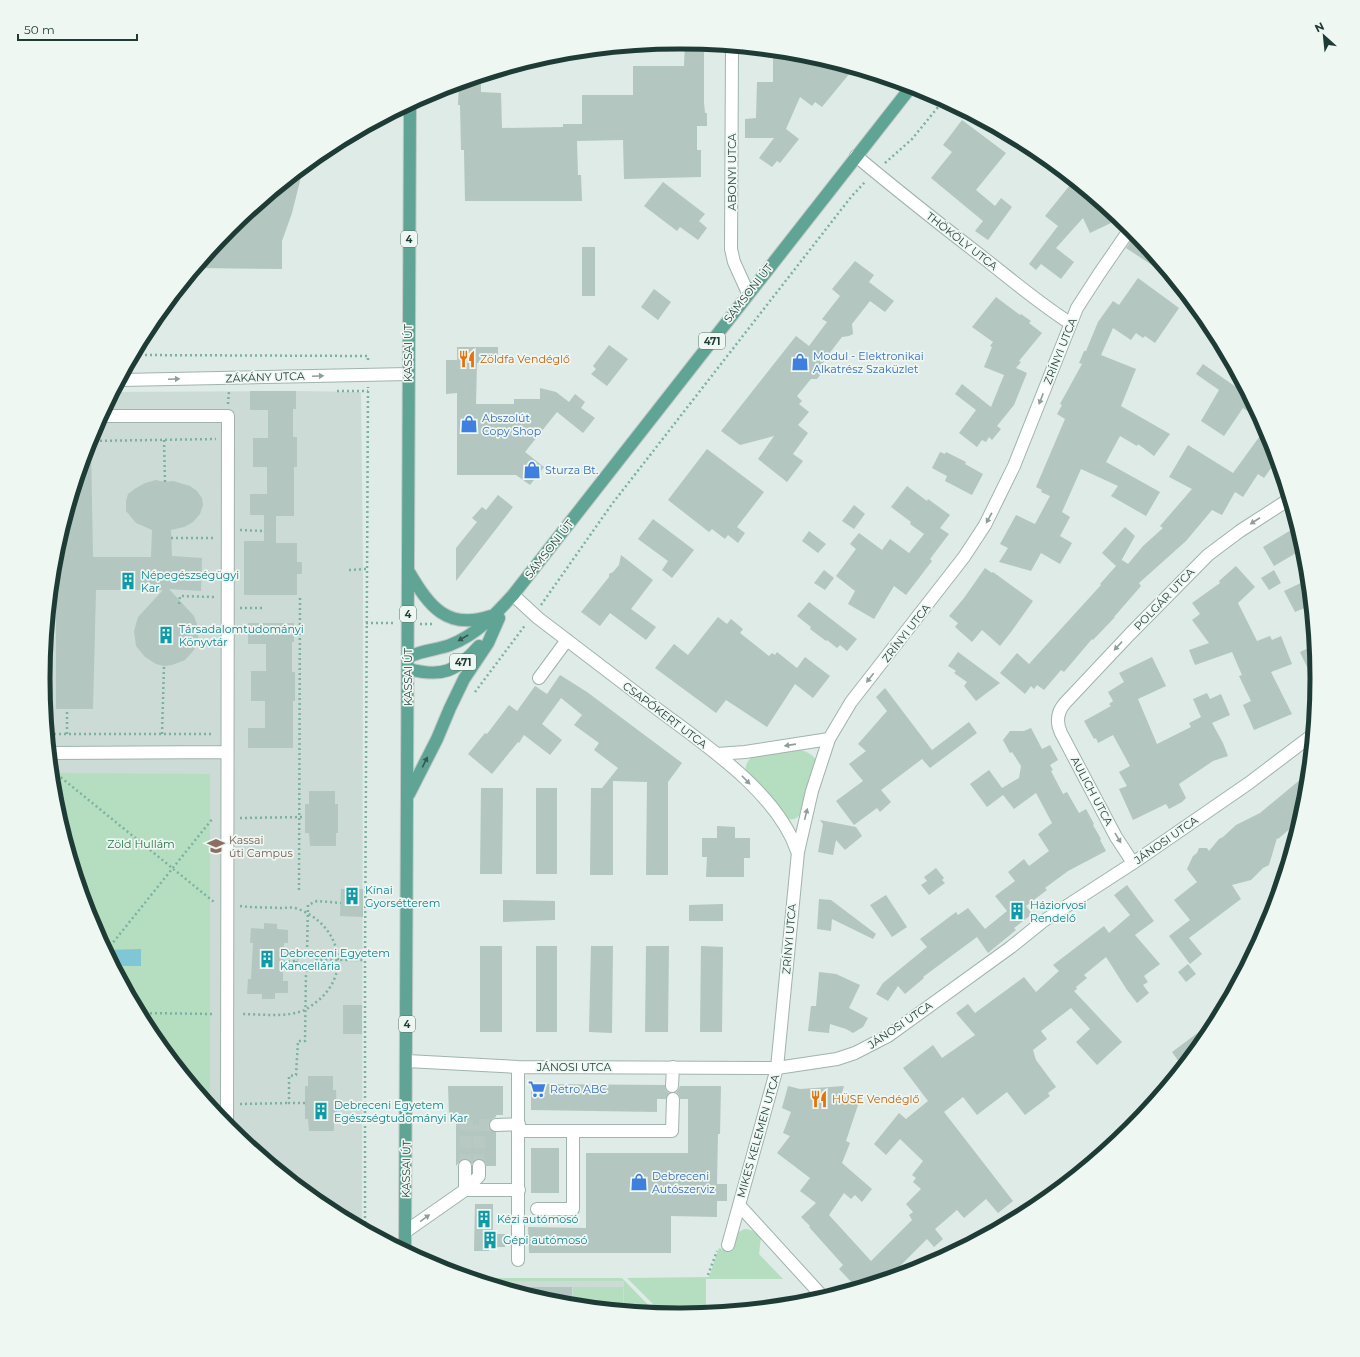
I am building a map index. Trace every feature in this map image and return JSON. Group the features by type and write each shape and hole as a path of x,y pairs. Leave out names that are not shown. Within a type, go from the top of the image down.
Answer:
{"main road":[{"name":"SÁMSONI ÚT","path":"409,669 428,673 442,672 454,668 477,648 513,595 748,293 907,92"},
{"name":"KASSAI ÚT","path":"405,1244 409,669 408,374 410,110"},
{"path":"408,572 429,602 436,610 444,615 463,620 497,617 488,643 464,680 408,797"},
{"name":"SÁMSONI ÚT","path":"409,657 417,653 442,648 457,642 497,617"}],"street":[{"name":"ABONYI UTCA","path":"732,51 731,249 734,262 748,293"},
{"name":"THÖKÖLY UTCA","path":"856,156 1016,284 1070,323"},
{"name":"ZRÍNYI UTCA","path":"777,1068 798,852 812,791 829,739 852,702 964,557 984,525 1014,466 1077,308 1098,274 1126,234"},
{"name":"ZÁKÁNY UTCA","path":"126,380 408,374"},
{"path":"108,416 228,416 227,1115"},
{"name":"POLGÁR UTCA","path":"1058,716 1065,702 1192,570 1224,542 1284,503"},
{"name":"CSAPÓKERT UTCA","path":"513,595 534,614 717,754 744,778 776,813 788,830 798,852"},
{"path":"539,678 568,640"},
{"name":"AULICH UTCA","path":"1058,716 1061,733 1116,836 1133,863"},
{"path":"717,754 745,752 829,739"},
{"name":"JÁNOSI UTCA","path":"407,1061 518,1067 777,1068 836,1059 855,1053 888,1036 1042,922 1133,863 1249,782 1306,740"},
{"path":"55,753 227,752"},
{"path":"518,1067 518,1260"},
{"path":"672,1086 673,1067"},
{"name":"MIKES KELEMEN UTCA","path":"728,1245 777,1068"},
{"path":"496,1124 519,1128 573,1131 672,1131 673,1099"},
{"path":"537,1209 573,1209 573,1131"},
{"path":"464,1190 465,1166"},
{"path":"405,1232 464,1190 479,1176 479,1166"},
{"path":"464,1190 519,1190"},
{"name":"MIKES KELEMEN UTCA","path":"739,1205 819,1292"}],"path":[{"path":"473,694 534,614 612,504 851,197 875,172 912,139 939,105"},
{"path":"141,355 368,356"},
{"path":"365,1224 366,569 368,391"},
{"path":"97,441 228,439"},
{"path":"164,440 165,482"},
{"path":"172,538 264,531"},
{"path":"349,570 366,569"},
{"path":"299,890 300,595"},
{"path":"179,604 180,596 265,608"},
{"path":"162,734 164,666"},
{"path":"67,709 67,734"},
{"path":"53,734 227,734"},
{"path":"110,946 213,818 305,817"},
{"path":"307,952 308,906 317,901 340,903"},
{"path":"296,961 300,955 307,952 313,953 317,960"},
{"path":"317,960 365,960"},
{"path":"306,971 313,967 317,960"},
{"path":"283,962 296,961"},
{"path":"296,961 299,968 306,971"},
{"path":"289,1102 289,1076 296,1075 298,1041 304,1041 306,971"},
{"path":"227,1104 289,1102 305,1103"}],"shaded area":[{"name":"Kassai úti Campus","path":"119,392 361,392 363,569 362,1222 330,1202 265,1152 235,1124 207,1094 181,1062 135,993 115,957 98,919 84,881 72,841 56,761 52,720 50,678 56,596 72,516 84,476 98,438"},
{"path":"624,1281 624,1306 557,1296 500,1282"}],"green space":[{"path":"794,749 807,752 816,760 800,814 796,818 787,819 746,772 746,765 753,756"},
{"name":"Zöld Hullám","path":"58,773 210,774 210,1097 181,1062 157,1028 115,957 98,919 84,881 72,841"},
{"path":"747,1229 753,1231 761,1237 759,1254 783,1279 706,1279 706,1307 680,1308 656,1307 627,1278 709,1277 719,1248 729,1251 737,1234"},
{"path":"488,1278 622,1278 650,1307 624,1306 624,1281 500,1282"},
{"path":"573,1287 623,1287 623,1305 573,1299"}],"water":[{"path":"141,949 141,966 120,966 112,950"}],"building":[{"path":"685,49 704,50 704,102 705,113 707,113 707,126 697,126 697,150 701,150 701,177 624,179 623,140 577,141 578,175 581,175 582,201 465,201 464,150 461,150 460,105 458,105 459,89 481,81 481,92 501,93 502,128 563,127 563,124 582,124 582,95 633,95 633,66 684,66"},
{"path":"773,56 803,61 850,73 822,107 815,102 812,106 800,97 786,129 799,139 780,163 777,161 772,167 759,158 774,138 745,138 745,119 756,118 757,82 773,82"},
{"path":"962,120 1006,153 976,190 995,206 1001,198 1012,207 988,240 975,231 983,221 931,178 952,152 943,145"},
{"path":"301,176 292,213 282,241 282,269 203,268 235,233 265,205"},
{"path":"663,182 705,214 699,221 707,228 698,240 680,227 677,231 644,206"},
{"path":"1070,185 1095,205 1108,217 1111,223 1090,233 1083,218 1056,248 1074,262 1061,279 1041,264 1036,270 1029,264 1058,226 1045,216"},
{"path":"1132,240 1158,269 1126,248"},
{"path":"582,247 595,247 595,296 582,296"},
{"path":"855,261 874,275 869,282 894,301 885,312 870,301 852,324 853,334 842,337 825,359 823,363 825,369 817,379 811,379 797,396 802,401 799,404 809,412 798,425 808,433 793,454 803,461 787,482 758,459 774,436 740,445 721,431 796,336 809,346 827,322 822,319 840,296 832,289"},
{"path":"1138,278 1179,308 1155,343 1145,336 1143,338 1136,333 1131,340 1113,328 1101,355 1136,369 1121,406 1170,434 1154,456 1138,444 1137,446 1120,436 1106,462 1160,492 1146,516 1111,496 1118,486 1081,469 1062,512 1070,517 1060,536 1072,543 1060,564 1041,553 1031,571 999,562 1008,548 1000,544 1016,515 1035,524 1050,496 1041,492 1042,490 1036,487 1065,419 1057,414 1062,405 1060,404 1082,364 1079,363 1084,351 1086,351 1098,322 1113,301 1119,305"},
{"path":"654,289 671,302 658,320 641,307"},
{"path":"996,297 1020,315 1021,314 1031,321 1029,323 1042,333 1019,361 1021,362 1016,368 1027,373 1014,405 997,426 1001,429 992,440 989,437 986,442 982,440 977,447 959,433 976,410 955,394 962,384 991,407 1004,375 984,367 992,347 990,346 993,342 972,327"},
{"path":"609,345 628,359 607,386 591,374 596,369 593,366"},
{"path":"457,347 498,347 498,362 477,363 476,404 514,404 514,399 540,399 540,388 556,392 569,402 575,394 585,402 581,408 595,418 583,433 557,412 525,452 544,467 530,485 516,475 457,475 457,393 446,394 446,360 457,360"},
{"path":"1203,364 1239,389 1245,400 1251,414 1243,408 1224,436 1201,421 1219,390 1196,374"},
{"path":"250,391 296,391 296,409 293,409 293,437 297,437 297,467 294,467 294,516 276,516 276,543 297,543 297,562 302,562 302,574 297,574 297,595 244,595 244,541 264,541 264,515 250,515 250,494 267,494 267,467 253,467 253,438 268,438 268,410 250,410"},
{"path":"1261,435 1272,466 1264,478 1258,474 1243,497 1235,492 1222,515 1212,510 1186,541 1139,583 1141,586 1115,617 1093,640 1092,639 1064,672 1061,670 1044,690 1037,685 1034,689 1031,686 1025,694 1000,673 1017,653 1029,664 1101,585 1100,584 1116,566 1102,553 1125,527 1135,536 1121,561 1122,560 1128,564 1143,546 1163,528 1160,526 1192,489 1169,477 1188,445 1233,473"},
{"path":"707,449 764,492 737,527 745,533 738,543 728,535 725,539 712,529 709,532 668,500"},
{"path":"940,452 945,454 946,452 966,462 965,464 983,474 972,495 945,481 947,476 932,468"},
{"name":"Népegészségügyi Kar","path":"91,457 93,557 151,557 152,530 136,523 126,511 128,494 145,483 156,480 165,482 173,481 190,486 197,491 202,498 203,505 200,514 193,522 184,527 171,530 172,556 202,558 201,591 169,589 194,616 198,627 198,639 194,650 185,660 172,665 164,666 156,664 145,657 136,646 134,631 138,617 163,590 96,590 93,709 56,709 56,596 72,516"},
{"path":"907,486 927,501 928,499 950,515 940,528 949,534 930,559 932,561 906,595 894,586 874,619 848,604 855,591 836,576 856,549 850,544 859,533 882,550 890,539 909,553 924,534 891,507"},
{"path":"498,495 513,507 456,581 456,548 477,522 472,518 482,507 486,510"},
{"path":"854,505 865,514 854,529 842,521"},
{"path":"653,519 694,550 672,578 662,570 668,561 638,539"},
{"path":"1291,530 1296,553 1274,566 1263,547"},
{"path":"809,531 826,544 818,553 802,541"},
{"path":"621,555 653,580 631,609 656,627 646,640 610,613 600,626 581,612 609,577 609,574 619,565"},
{"path":"1236,566 1255,587 1238,603 1257,641 1270,636 1272,640 1281,636 1292,664 1271,672 1292,714 1254,730 1243,705 1251,701 1239,676 1242,675 1232,652 1195,665 1189,650 1209,643 1192,620 1200,614 1192,603 1220,583 1219,581"},
{"path":"985,568 992,573 993,572 1033,601 1000,646 982,630 972,642 955,627 958,623 949,616"},
{"path":"824,570 834,578 825,590 814,583"},
{"path":"1274,570 1281,583 1269,590 1261,578"},
{"path":"1302,583 1305,608 1295,612 1284,591"},
{"path":"809,602 857,639 847,651 840,645 837,648 827,640 826,641 810,629 811,627 797,616"},
{"path":"718,617 727,624 731,619 743,629 740,633 769,656 772,653 775,655 777,652 797,668 805,657 830,676 813,698 795,684 767,727 726,700 716,713 655,668 674,644 688,655"},
{"path":"248,623 294,623 294,642 292,642 292,672 295,672 295,701 293,701 293,748 248,748 248,728 265,728 265,701 251,701 251,671 266,671 266,644 248,644"},
{"path":"1309,648 1310,673 1300,652"},
{"path":"958,652 1000,683 976,701 964,686 967,682 954,673 956,671 948,666"},
{"path":"1152,657 1166,686 1138,699 1157,744 1191,727 1189,723 1201,717 1193,699 1207,693 1210,699 1221,694 1230,715 1212,723 1228,756 1213,761 1179,784 1186,798 1182,802 1169,809 1166,804 1133,820 1119,789 1127,786 1119,772 1130,766 1113,735 1098,743 1096,738 1094,739 1084,721 1111,706 1109,704 1113,701 1108,692 1124,682 1119,673"},
{"path":"560,675 587,692 682,763 668,782 668,875 646,875 647,782 613,781 613,875 590,875 591,788 602,788 618,768 594,750 599,743 574,725 582,715 561,698 542,724 562,740 550,755 524,735 519,743 518,742 492,774 468,754 485,733 487,734 509,705 517,711 535,686 547,694"},
{"path":"885,688 932,750 969,722 977,733 930,768 922,759 881,790 891,802 880,812 877,808 854,825 836,801 863,781 849,764 866,751 858,744 887,711 876,697"},
{"path":"1031,728 1042,749 1050,745 1058,760 1050,765 1053,770 1051,771 1063,794 1067,792 1079,813 1086,809 1106,851 1068,871 1045,888 1047,890 1026,906 1032,914 1014,928 1016,930 988,953 977,937 923,977 924,978 905,994 898,986 888,1001 876,994 883,983 927,947 920,939 956,912 958,915 968,908 985,929 1007,911 995,896 1015,881 1008,872 1024,859 1029,866 1049,851 1038,834 1052,823 1036,793 1014,809 1003,795 987,807 970,784 989,770 1002,788 1019,778 1021,766 1012,752 1010,753 1003,740 1010,731 1024,731"},
{"path":"1301,779 1291,828 1278,839 1277,838 1269,865 1263,868 1251,880 1232,885 1241,899 1189,938 1202,954 1190,964 1169,936 1190,920 1174,900 1197,882 1187,869 1193,856 1197,853 1199,848 1207,848 1209,851 1219,839 1236,825 1260,813"},
{"path":"481,788 503,788 502,874 480,874"},
{"path":"536,788 557,788 557,874 536,874"},
{"path":"309,791 335,791 335,804 338,804 338,833 336,833 336,846 310,846 309,833 305,833 305,804 309,804"},
{"path":"820,820 856,827 862,836 845,850 836,840 833,855 818,852 823,824"},
{"path":"717,826 735,827 735,838 750,838 750,858 744,858 744,877 706,877 707,857 702,857 702,838 717,838"},
{"path":"936,868 944,878 942,880 945,883 929,895 921,885 927,881 924,877"},
{"path":"1127,885 1154,921 1135,935 1160,964 1144,976 1148,982 1143,985 1149,993 1137,1003 1106,957 1084,975 1087,978 1076,987 1077,989 1074,991 1122,1042 1097,1065 1076,1042 1090,1029 1071,1008 1041,1031 1047,1039 1033,1050 1036,1060 1056,1087 1048,1093 1050,1096 1025,1115 1007,1092 977,1115 963,1097 944,1112 1013,1201 998,1213 986,1199 964,1218 957,1210 935,1229 943,1239 934,1247 927,1239 897,1269 853,1284 839,1269 843,1265 801,1217 816,1203 800,1191 810,1178 777,1153 790,1136 783,1133 791,1112 782,1108 788,1086 800,1089 844,1086 841,1096 859,1102 846,1141 850,1143 842,1163 872,1189 862,1202 855,1195 851,1199 844,1193 829,1215 871,1261 912,1220 909,1215 913,1212 906,1204 921,1189 913,1182 916,1178 912,1175 923,1161 900,1139 886,1155 874,1144 899,1113 906,1119 928,1101 903,1068 933,1045 942,1058 975,1035 956,1013 968,1004 975,1013 1024,977 1036,992 1059,971 1053,965 1104,926 1109,933 1130,915 1114,895"},
{"name":"Kínai Gyorsétterem","path":"341,889 363,889 363,917 340,916"},
{"path":"886,895 907,927 892,937 870,905"},
{"path":"819,899 831,900 876,934 873,939 832,919 831,931 817,929"},
{"path":"503,900 555,901 555,920 503,922"},
{"path":"723,904 723,921 689,921 689,905"},
{"name":"Debreceni Egyetem Kancellária","path":"264,923 277,924 277,929 288,930 288,943 284,943 283,981 288,981 288,993 275,993 275,999 262,999 262,994 247,994 248,979 251,979 253,943 250,943 251,928 264,929"},
{"path":"480,946 502,946 502,1032 480,1032"},
{"path":"536,946 557,946 557,1032 536,1032"},
{"path":"591,946 613,946 612,1033 589,1032"},
{"path":"646,946 669,946 668,1032 645,1032"},
{"path":"701,946 723,947 722,1032 700,1032"},
{"path":"1188,964 1196,974 1186,982 1178,972"},
{"path":"819,972 836,974 860,985 849,1008 868,1018 863,1027 853,1033 830,1024 829,1033 808,1031 811,1006 816,1006"},
{"path":"343,1005 362,1005 362,1034 343,1034"},
{"path":"1202,1030 1179,1062 1172,1052"},
{"name":"Debreceni Egyetem Egészségtudományi Kar","path":"308,1076 333,1076 333,1090 336,1090 337,1119 334,1119 334,1131 309,1131 308,1119 305,1119 305,1086 308,1086"},
{"path":"531,1084 665,1085 666,1090 669,1093 666,1099 657,1099 657,1112 531,1110"},
{"path":"448,1086 503,1086 503,1115 496,1115 489,1125 490,1129 496,1132 496,1166 486,1166 485,1162 479,1159 475,1160 472,1164 468,1159 462,1159 456,1166 456,1115 449,1115"},
{"path":"680,1086 721,1086 717,1184 727,1184 727,1201 717,1201 717,1217 671,1216 671,1253 529,1253 528,1227 586,1228 586,1153 688,1153 688,1099 680,1099 676,1092"},
{"path":"531,1148 559,1148 559,1193 531,1193"},
{"path":"475,1204 493,1204 493,1234 505,1234 505,1247 489,1247 489,1251 474,1251"},
{"path":"517,1287 572,1287 572,1299"}],"tunnel":[{"path":"465,1166 466,1125 496,1125"},
{"path":"479,1125 479,1166"}],"place":[{"name":"Zöldfa Vendéglő","path":"467,359"},
{"name":"Modul - Elektronikai Alkatrész Szaküzlet","path":"800,362"},
{"name":"Abszolút Copy Shop","path":"469,424"},
{"name":"Sturza Bt.","path":"532,470"},
{"name":"Népegészségügyi Kar","path":"128,581"},
{"name":"Társadalomtudományi Könyvtár","path":"166,635"},
{"name":"Kassai úti Campus","path":"216,846"},
{"name":"Kínai Gyorsétterem","path":"352,896"},
{"name":"Háziorvosi Rendelő","path":"1017,911"},
{"name":"Debreceni Egyetem Kancellária","path":"267,959"},
{"name":"Retro ABC","path":"537,1089"},
{"name":"HÜSE Vendéglő","path":"819,1099"},
{"name":"Debreceni Egyetem Egészségtudományi Kar","path":"321,1111"},
{"name":"Debreceni Autószerviz","path":"639,1182"},
{"name":"Kézi autómosó","path":"484,1219"},
{"name":"Gépi autómosó","path":"490,1240"}]}
